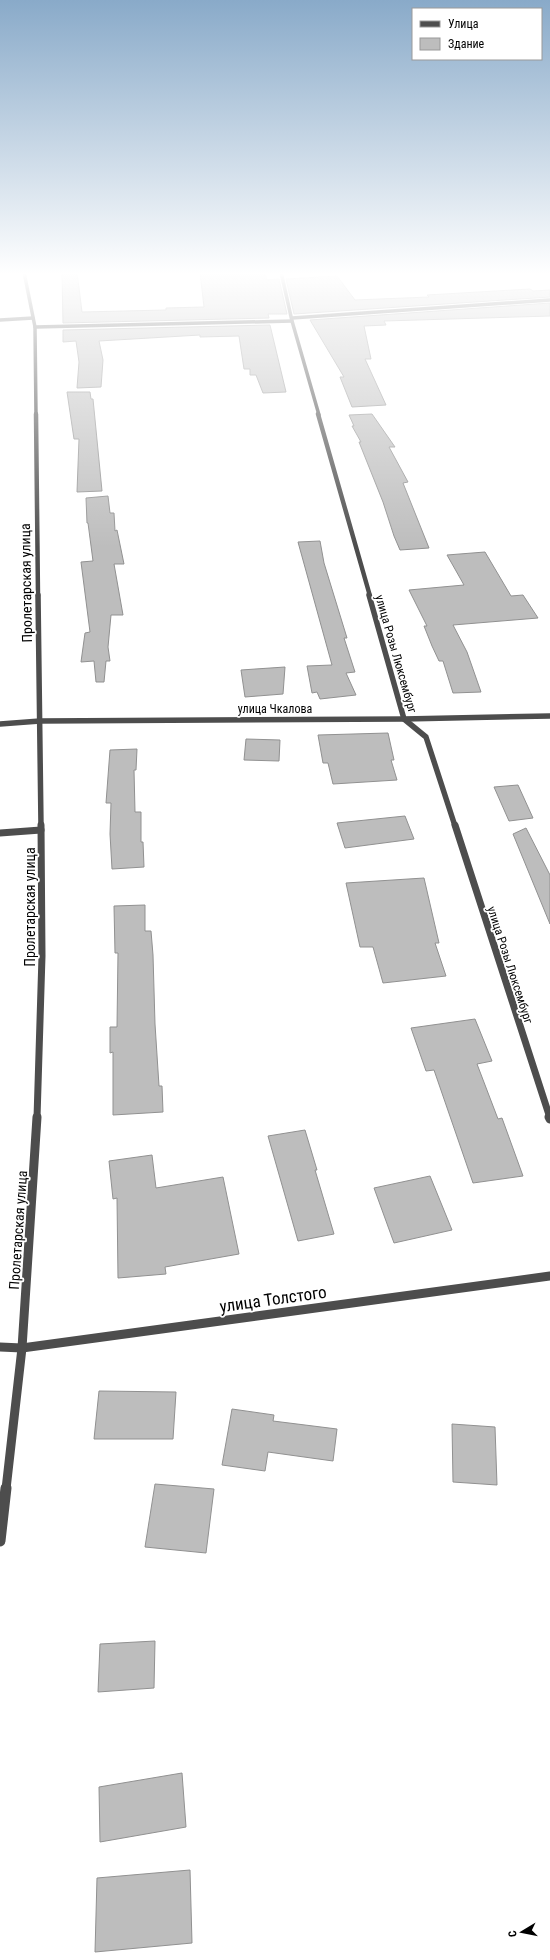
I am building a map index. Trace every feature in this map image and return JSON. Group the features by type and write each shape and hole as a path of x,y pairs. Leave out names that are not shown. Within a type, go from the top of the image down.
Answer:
{"street":[{"name":"Пролетарская улица","path":"0,1541 22,1348 38,1117 42,956 35,363"},
{"name":"улица Розы Люксембург","path":"304,363 404,719 426,737 550,1119"},
{"name":"улица Чкалова","path":"0,724 40,721 404,719 550,716"},
{"path":"0,833 41,830"},
{"name":"улица Толстого","path":"0,1347 22,1348 550,1276"}],"building":[{"path":"79,363 103,363 101,387 77,388"},
{"path":"243,363 279,363 286,392 263,393 256,375 250,375 250,369 244,369"},
{"path":"336,363 367,363 386,405 352,407 340,377 344,377"},
{"path":"67,392 90,392 91,399 93,399 102,491 77,492 79,439 74,439"},
{"path":"372,414 395,447 389,447 408,482 403,483 429,548 400,550 394,536 383,502 359,442 361,442 352,426 354,426 349,415"},
{"path":"108,496 110,513 114,513 115,531 117,530 124,564 114,564 123,615 111,615 108,647 110,661 106,661 104,682 96,682 94,661 81,662 85,633 90,632 81,562 93,561 87,523 86,498"},
{"path":"320,541 324,563 347,638 344,638 355,672 346,673 356,695 320,699 317,692 312,693 307,666 332,665 298,542"},
{"path":"485,552 511,596 523,595 538,618 453,625 467,652 481,692 453,693 443,661 439,661 424,626 427,626 409,590 464,585 447,555"},
{"path":"285,667 283,694 245,697 241,670"},
{"path":"388,733 394,760 391,760 397,780 333,784 328,763 323,763 318,735"},
{"path":"246,739 280,740 279,761 244,760"},
{"path":"137,749 136,770 134,770 135,812 141,812 141,842 143,842 144,867 112,869 110,834 111,803 106,803 110,750"},
{"path":"518,785 533,818 509,821 494,787"},
{"path":"405,816 414,839 345,848 337,823"},
{"path":"526,828 550,875 550,924 513,834"},
{"path":"424,878 439,943 435,943 446,976 383,983 373,947 360,947 346,883"},
{"path":"145,905 145,931 151,931 159,1086 162,1086 163,1112 113,1115 113,1052 110,1053 110,1027 117,1027 118,953 115,953 114,906"},
{"path":"475,1019 492,1061 477,1064 498,1119 502,1118 523,1176 473,1183 434,1070 426,1071 411,1028"},
{"path":"305,1130 334,1234 298,1241 268,1136"},
{"path":"152,1155 156,1188 223,1177 239,1254 165,1267 166,1274 118,1278 117,1198 113,1199 109,1161"},
{"path":"430,1176 452,1230 394,1243 374,1188"},
{"path":"99,1391 176,1392 173,1439 94,1439"},
{"path":"232,1409 274,1415 273,1421 337,1429 333,1461 268,1452 265,1471 222,1465"},
{"path":"452,1424 495,1427 497,1485 453,1482"},
{"path":"155,1484 214,1489 206,1553 145,1547"},
{"path":"155,1641 154,1688 98,1692 100,1644"},
{"path":"182,1773 186,1827 100,1842 99,1787"},
{"path":"190,1870 192,1943 95,1952 97,1878"}]}
